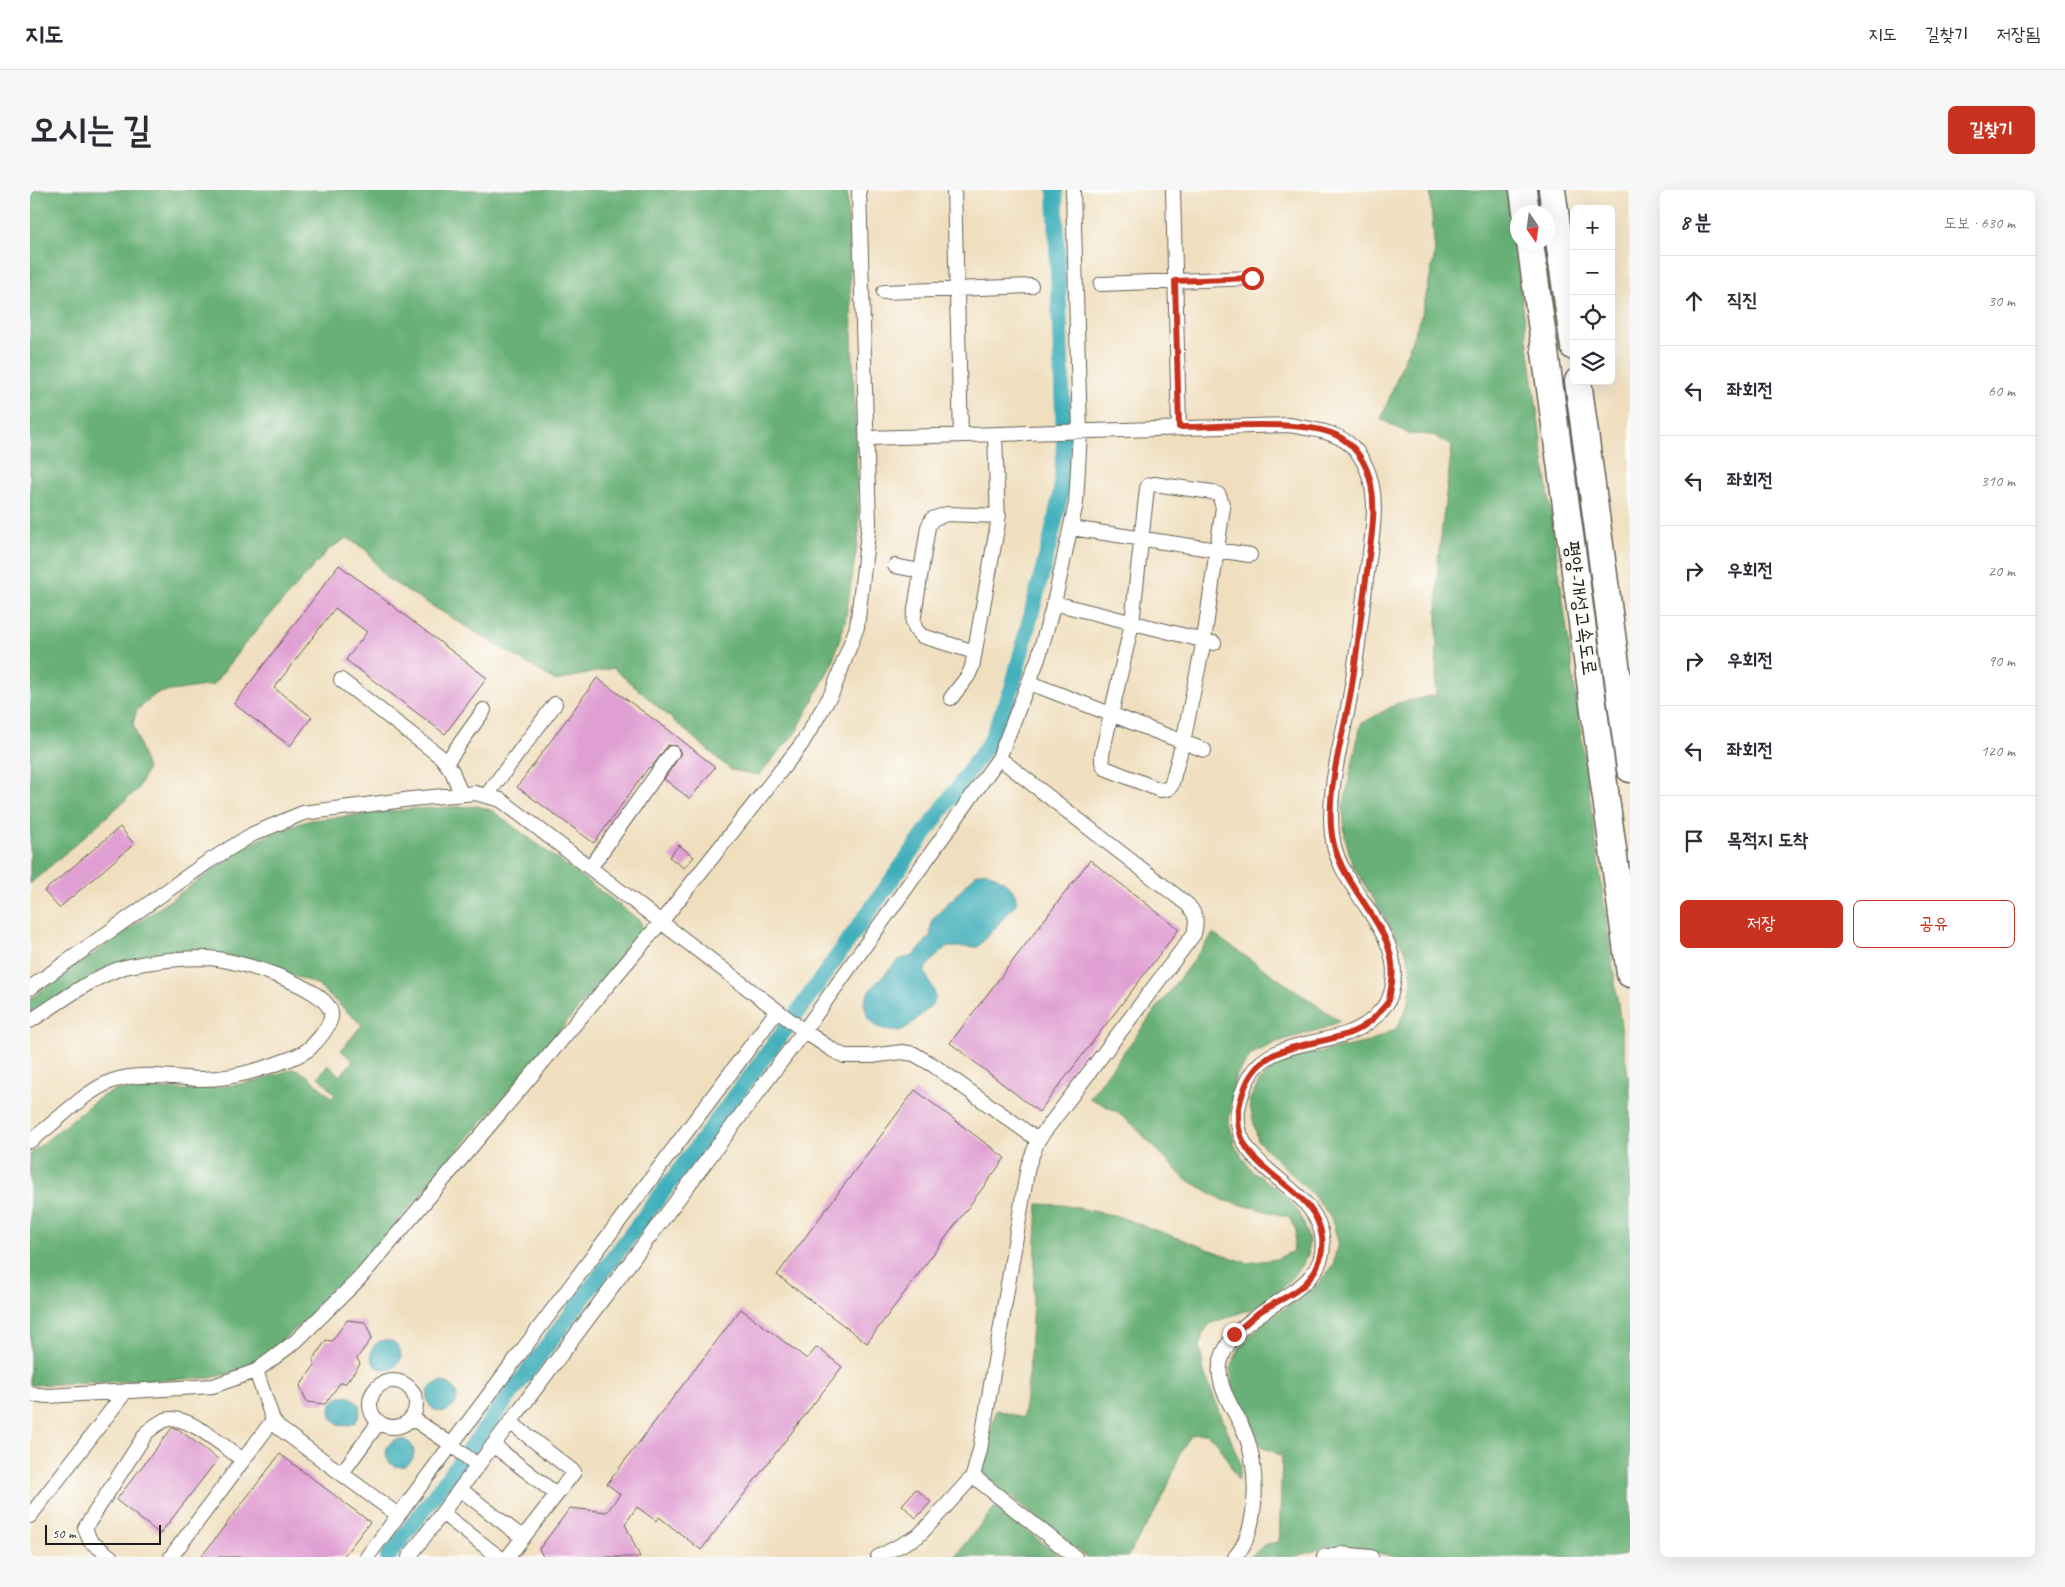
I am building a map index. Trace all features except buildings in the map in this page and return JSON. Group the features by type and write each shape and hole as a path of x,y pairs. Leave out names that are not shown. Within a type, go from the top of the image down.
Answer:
{"highway":[{"path":"1523,190 1525,205"},
{"path":"1552,190 1573,340"},
{"name":"평양-개성고속도로","path":"1531,250 1630,974"},
{"name":"평양-개성고속도로","path":"1579,385 1630,769"}],"street":[{"path":"30,1394 48,1396 213,1386 256,1371 296,1341 358,1280 661,922 801,745 832,693 856,627 870,524 859,190"},
{"path":"954,190 961,435"},
{"path":"366,1557 999,758 1030,683 1054,603 1076,503 1073,190"},
{"path":"1173,190 1179,427"},
{"path":"1101,284 1252,278"},
{"path":"884,292 1031,286"},
{"path":"867,438 1288,425 1333,434 1345,440 1357,452 1371,480 1374,511 1352,683 1331,798 1331,820 1332,839 1336,855 1347,878 1384,935 1392,954 1394,974 1388,1000 1374,1020 1359,1030 1338,1038 1279,1051 1263,1061 1249,1076 1239,1102 1237,1118 1241,1137 1253,1157 1300,1197 1313,1213 1321,1230 1323,1246 1318,1266 1308,1281 1293,1293 1259,1313 1234,1334 1220,1362 1221,1384 1244,1430 1253,1465 1254,1510 1246,1539 1235,1557"},
{"path":"951,698 968,676 972,667 999,516 995,434"},
{"path":"1154,484 1212,492 1220,495 1223,507 1218,550 1209,642 1172,786 1160,790 1105,768 1102,762 1102,754 1132,622 1147,488 1154,484"},
{"path":"975,652 922,636 916,630 912,616 928,527 932,519 947,514 999,516"},
{"path":"1071,528 1250,555"},
{"path":"895,566 920,571"},
{"path":"1054,603 1209,642"},
{"path":"341,680 440,757 452,770 462,794"},
{"path":"1030,683 1204,750"},
{"path":"486,796 556,704"},
{"path":"446,763 484,710"},
{"path":"590,868 672,753"},
{"path":"878,1557 918,1536 973,1476 981,1440 1028,1166 1038,1140 1194,934 1197,922 1195,914 1188,905 999,758"},
{"path":"30,988 206,863 253,834 303,813 475,793 501,800 791,1021 844,1056 863,1057 902,1052 914,1054 933,1065 1038,1140"},
{"path":"30,1021 99,978 125,967 165,961 208,958 242,964 286,979 320,996 332,1014 330,1022 309,1049 286,1061 250,1072 205,1079 146,1076 110,1082 94,1090 30,1141"},
{"path":"409,1557 460,1489 474,1462 493,1445 510,1422 791,1021"},
{"path":"256,1371 273,1420 279,1428 398,1515"},
{"path":"387,1381 401,1381 413,1390 417,1404 412,1418 400,1426 386,1426 379,1422 371,1410 371,1396 380,1384 387,1381"},
{"path":"30,1516 126,1391"},
{"path":"412,1418 474,1462"},
{"path":"111,1557 90,1541 85,1528 147,1432 157,1424 170,1419 184,1420 242,1460"},
{"path":"172,1557 273,1420"},
{"path":"342,1473 379,1422"},
{"path":"508,1557 574,1472 510,1422"},
{"path":"493,1445 556,1494"},
{"path":"973,1476 1075,1557"},
{"path":"460,1489 523,1538"},
{"path":"442,1513 499,1557"},
{"path":"1324,1557 1341,1554 1371,1557"}],"green space":[{"path":"30,190 847,190 859,533 845,622 832,664 796,732 759,775 731,770 613,668 556,681 386,578 366,550 347,538 329,549 243,646 213,685 157,693 137,710 133,723 147,770 137,790 30,884"},
{"path":"1430,190 1507,190 1510,212 1510,250 1515,250 1630,1092 1630,1554 1612,1557 1395,1557 1362,1549 1327,1547 1294,1557 1250,1557 1266,1544 1279,1542 1282,1456 1261,1446 1233,1388 1230,1368 1240,1347 1263,1323 1314,1288 1333,1266 1338,1241 1331,1218 1314,1196 1258,1141 1249,1101 1261,1079 1277,1065 1298,1057 1369,1042 1397,1028 1409,1002 1412,979 1408,957 1353,866 1345,837 1343,807 1361,724 1398,703 1436,695 1438,560 1452,446 1433,435 1409,434 1381,419 1422,314 1435,254"},
{"path":"478,806 493,811 638,919 642,927 640,936 336,1294 253,1363 236,1372 210,1378 30,1385 30,1154 91,1104 104,1095 117,1090 195,1090 257,1081 292,1069 299,1070 332,1098 335,1094 318,1077 328,1065 340,1076 353,1061 341,1050 362,1025 316,984 249,959 209,953 165,956 30,1014 30,999 247,846 280,830 311,820 411,809"},
{"path":"1213,934 1340,1021 1322,1029 1277,1042 1252,1054 1235,1077 1229,1122 1235,1146 1251,1170 1278,1189 1296,1209 1304,1224 1309,1241 1308,1254 1288,1282 1269,1300 1256,1307 1212,1323 1203,1332 1200,1348 1204,1372 1241,1465 1238,1480 1218,1443 1206,1433 1192,1435 1180,1455 1156,1510 1127,1557 1087,1557 987,1479 982,1471 996,1410 1023,1418 1029,1375 1038,1204 1063,1205 1117,1216 1247,1263 1276,1259 1293,1251 1296,1230 1289,1217 1223,1200 1184,1178 1132,1124 1114,1110 1089,1098"},
{"path":"995,1507 1061,1557 954,1557"}],"water":[{"path":"985,871 1011,887 1016,898 1016,904 978,947 949,947 944,949 926,967 925,973 934,990 935,1000 908,1027 899,1031 890,1031 877,1027 868,1019 864,1002 869,991 898,960 913,956 930,936 932,920 976,874"},
{"path":"386,1340 396,1345 401,1355 396,1365 386,1370 376,1365 371,1355 376,1345"},
{"path":"442,1382 452,1387 457,1397 452,1407 442,1412 432,1407 427,1397 432,1387"},
{"path":"345,1396 355,1401 360,1411 355,1421 345,1426 335,1421 330,1411 335,1401"},
{"path":"400,1439 410,1443 414,1453 410,1463 400,1467 390,1463 386,1453 390,1443"}],"waterway":[{"path":"388,1557 784,1031 990,742 1012,688 1061,492 1064,443 1055,190"}],"route":[{"path":"1234,1334 1259,1313 1293,1293 1308,1281 1318,1266 1323,1246 1321,1230 1313,1213 1300,1197 1253,1157 1241,1137 1237,1118 1239,1102 1249,1076 1263,1061 1279,1051 1338,1038 1359,1030 1374,1020 1388,1000 1394,974 1392,954 1384,935 1347,878 1336,855 1332,839 1331,820 1331,798 1352,683 1374,511 1371,480 1357,452 1345,440 1333,434 1288,425 1179,427 1175,281 1252,278"}]}
